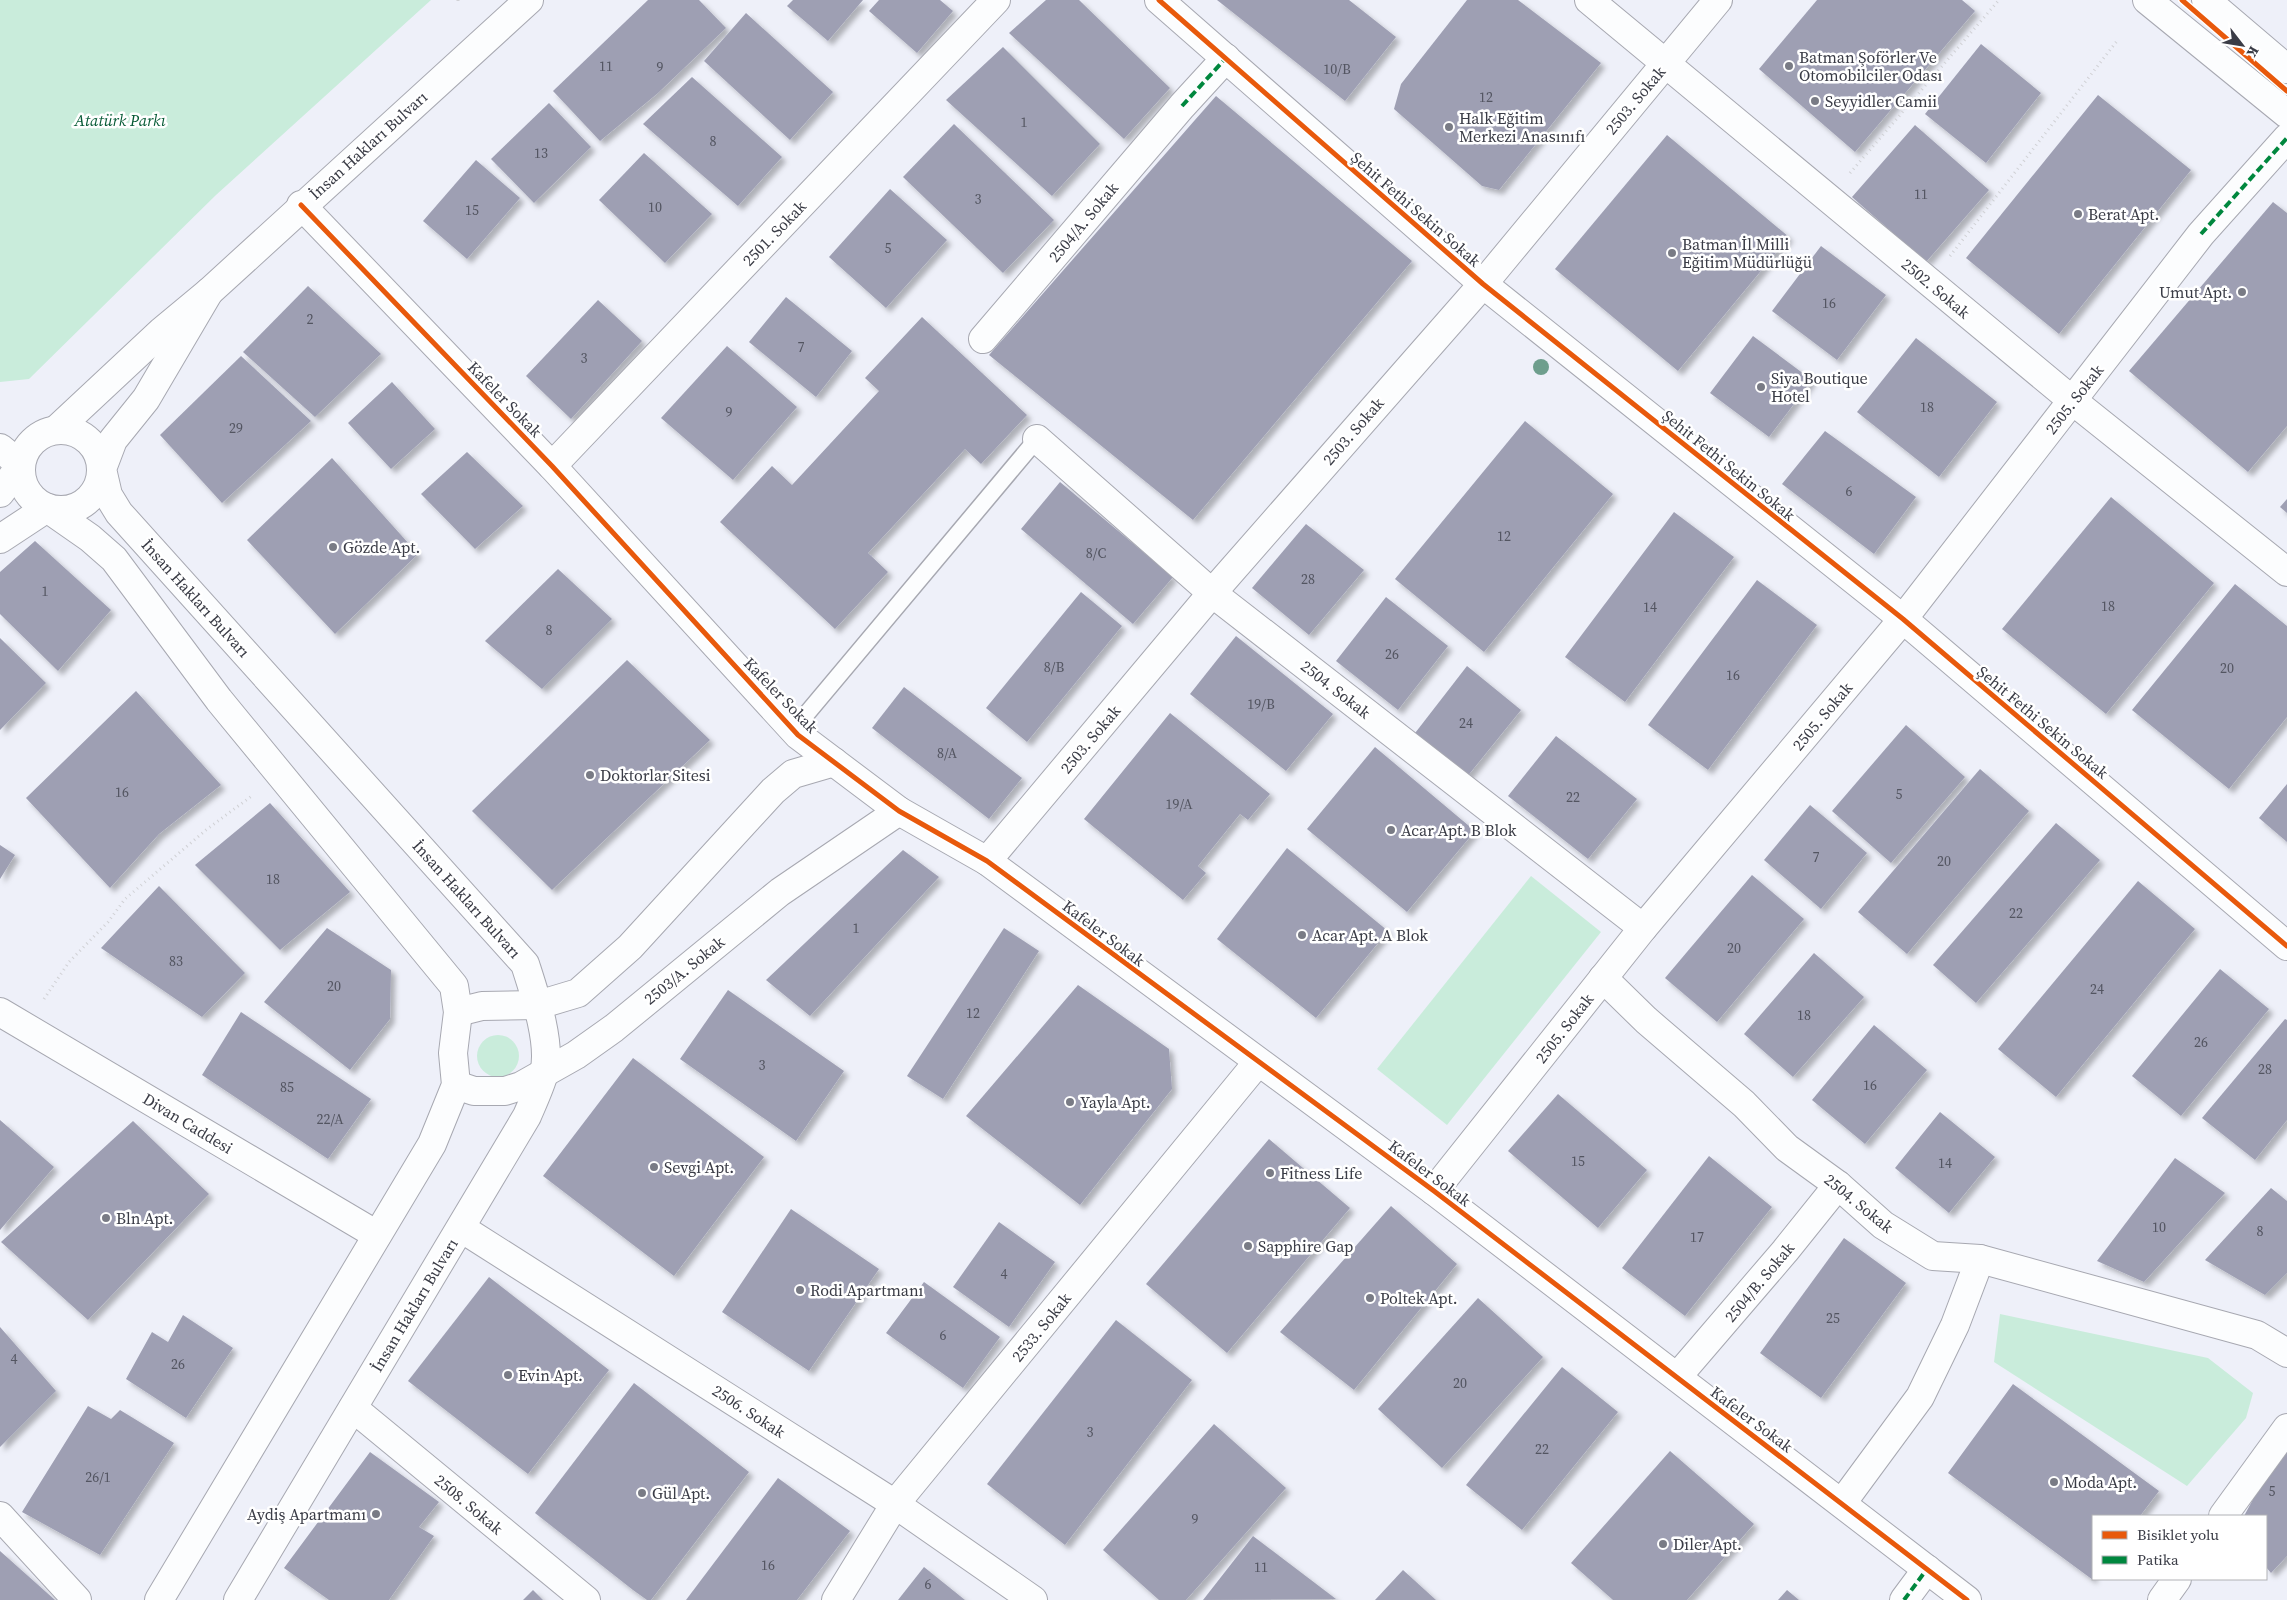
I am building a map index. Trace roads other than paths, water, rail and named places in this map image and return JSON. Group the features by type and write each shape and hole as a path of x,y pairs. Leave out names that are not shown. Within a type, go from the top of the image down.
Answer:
{"street":[{"name":"İnsan Hakları Bulvarı","path":"208,292 529,0"},
{"name":"2501. Sokak","path":"552,466 996,0"},
{"name":"Şehit Fethi Sekin Sokak","path":"1159,0 1483,284 1903,619 2287,946"},
{"name":"2502. Sokak","path":"1588,0 2073,401 2287,572"},
{"name":"2503. Sokak","path":"987,861 1212,593 1483,284 1718,0"},
{"path":"2147,0 2287,114"},
{"path":"2206,0 2287,69"},
{"name":"2504/A. Sokak","path":"983,339 1182,106 1226,58"},
{"name":"2505. Sokak","path":"1434,1191 1643,928 1903,619 2201,234 2287,138"},
{"name":"Kafeler Sokak","path":"301,206 552,466 793,730 899,811 987,861 1434,1191 1967,1600"},
{"path":"0,493 21,465 25,452 33,441 44,434 56,430 162,331 208,292"},
{"path":"0,539 47,508 60,511 73,509 85,503 97,488 112,440 146,399 208,292"},
{"path":"56,430 76,433 93,444 99,456 102,469"},
{"name":"2504. Sokak","path":"1037,440 1212,593 1643,928"},
{"path":"0,448 21,465 26,491 35,501 90,538 114,559 219,700 282,773 454,986 458,1012 453,1053 456,1085 432,1144 159,1600"},
{"name":"İnsan Hakları Bulvarı","path":"102,469 108,495 119,513 525,964 538,1005 544,1039 544,1072 527,1116 238,1600"},
{"path":"458,1012 482,1006 538,1005 578,993 630,947 773,791 793,774 834,762"},
{"name":"2503/A. Sokak","path":"456,1085 474,1091 505,1090 521,1086 576,1055 614,1028 780,892 899,811"},
{"name":"2504. Sokak","path":"1603,978 1646,1020 1744,1104 1787,1148 1838,1185 1883,1225 1934,1256 1980,1259 2257,1335 2285,1348"},
{"name":"Divan Caddesi","path":"0,1012 377,1235"},
{"name":"2533. Sokak","path":"836,1600 895,1504 1258,1062"},
{"name":"2504/B. Sokak","path":"1677,1377 1785,1251 1838,1185"},
{"name":"2506. Sokak","path":"461,1228 895,1504 1033,1600"},
{"path":"1842,1503 1920,1397 1955,1325 1980,1259"},
{"name":"2508. Sokak","path":"353,1408 586,1600"},
{"path":"2224,1515 2287,1428"},
{"path":"0,1516 77,1600"},
{"path":"1904,1600 1927,1569"},
{"path":"2162,1600 2177,1580"}],"lane":[{"path":"793,730 1037,440"}],"place":[{"name":"Batman Şoförler Ve Otomobilciler Odası","path":"1789,66"},
{"name":"Seyyidler Camii","path":"1815,101"},
{"name":"Halk Eğitim Merkezi Anasınıfı","path":"1449,127"},
{"name":"Berat Apt.","path":"2078,214"},
{"name":"Batman İl Milli Eğitim Müdürlüğü","path":"1672,253"},
{"name":"Umut Apt.","path":"2242,292"},
{"name":"Siya Boutique Hotel","path":"1761,387"},
{"name":"Gözde Apt.","path":"333,547"},
{"name":"Doktorlar Sitesi","path":"590,775"},
{"name":"Acar Apt. B Blok","path":"1391,830"},
{"name":"Acar Apt. A Blok","path":"1302,935"},
{"name":"Yayla Apt.","path":"1070,1102"},
{"name":"Sevgi Apt.","path":"654,1167"},
{"name":"Fitness Life","path":"1270,1173"},
{"name":"Bln Apt.","path":"106,1218"},
{"name":"Sapphire Gap","path":"1248,1246"},
{"name":"Rodi Apartmanı","path":"800,1290"},
{"name":"Poltek Apt.","path":"1370,1298"},
{"name":"Evin Apt.","path":"508,1375"},
{"name":"Moda Apt.","path":"2054,1482"},
{"name":"Gül Apt.","path":"642,1493"},
{"name":"Aydiş Apartmanı","path":"376,1514"},
{"name":"Diler Apt.","path":"1663,1544"}],"park label":[{"name":"Atatürk Parkı","path":"120,120"}]}
